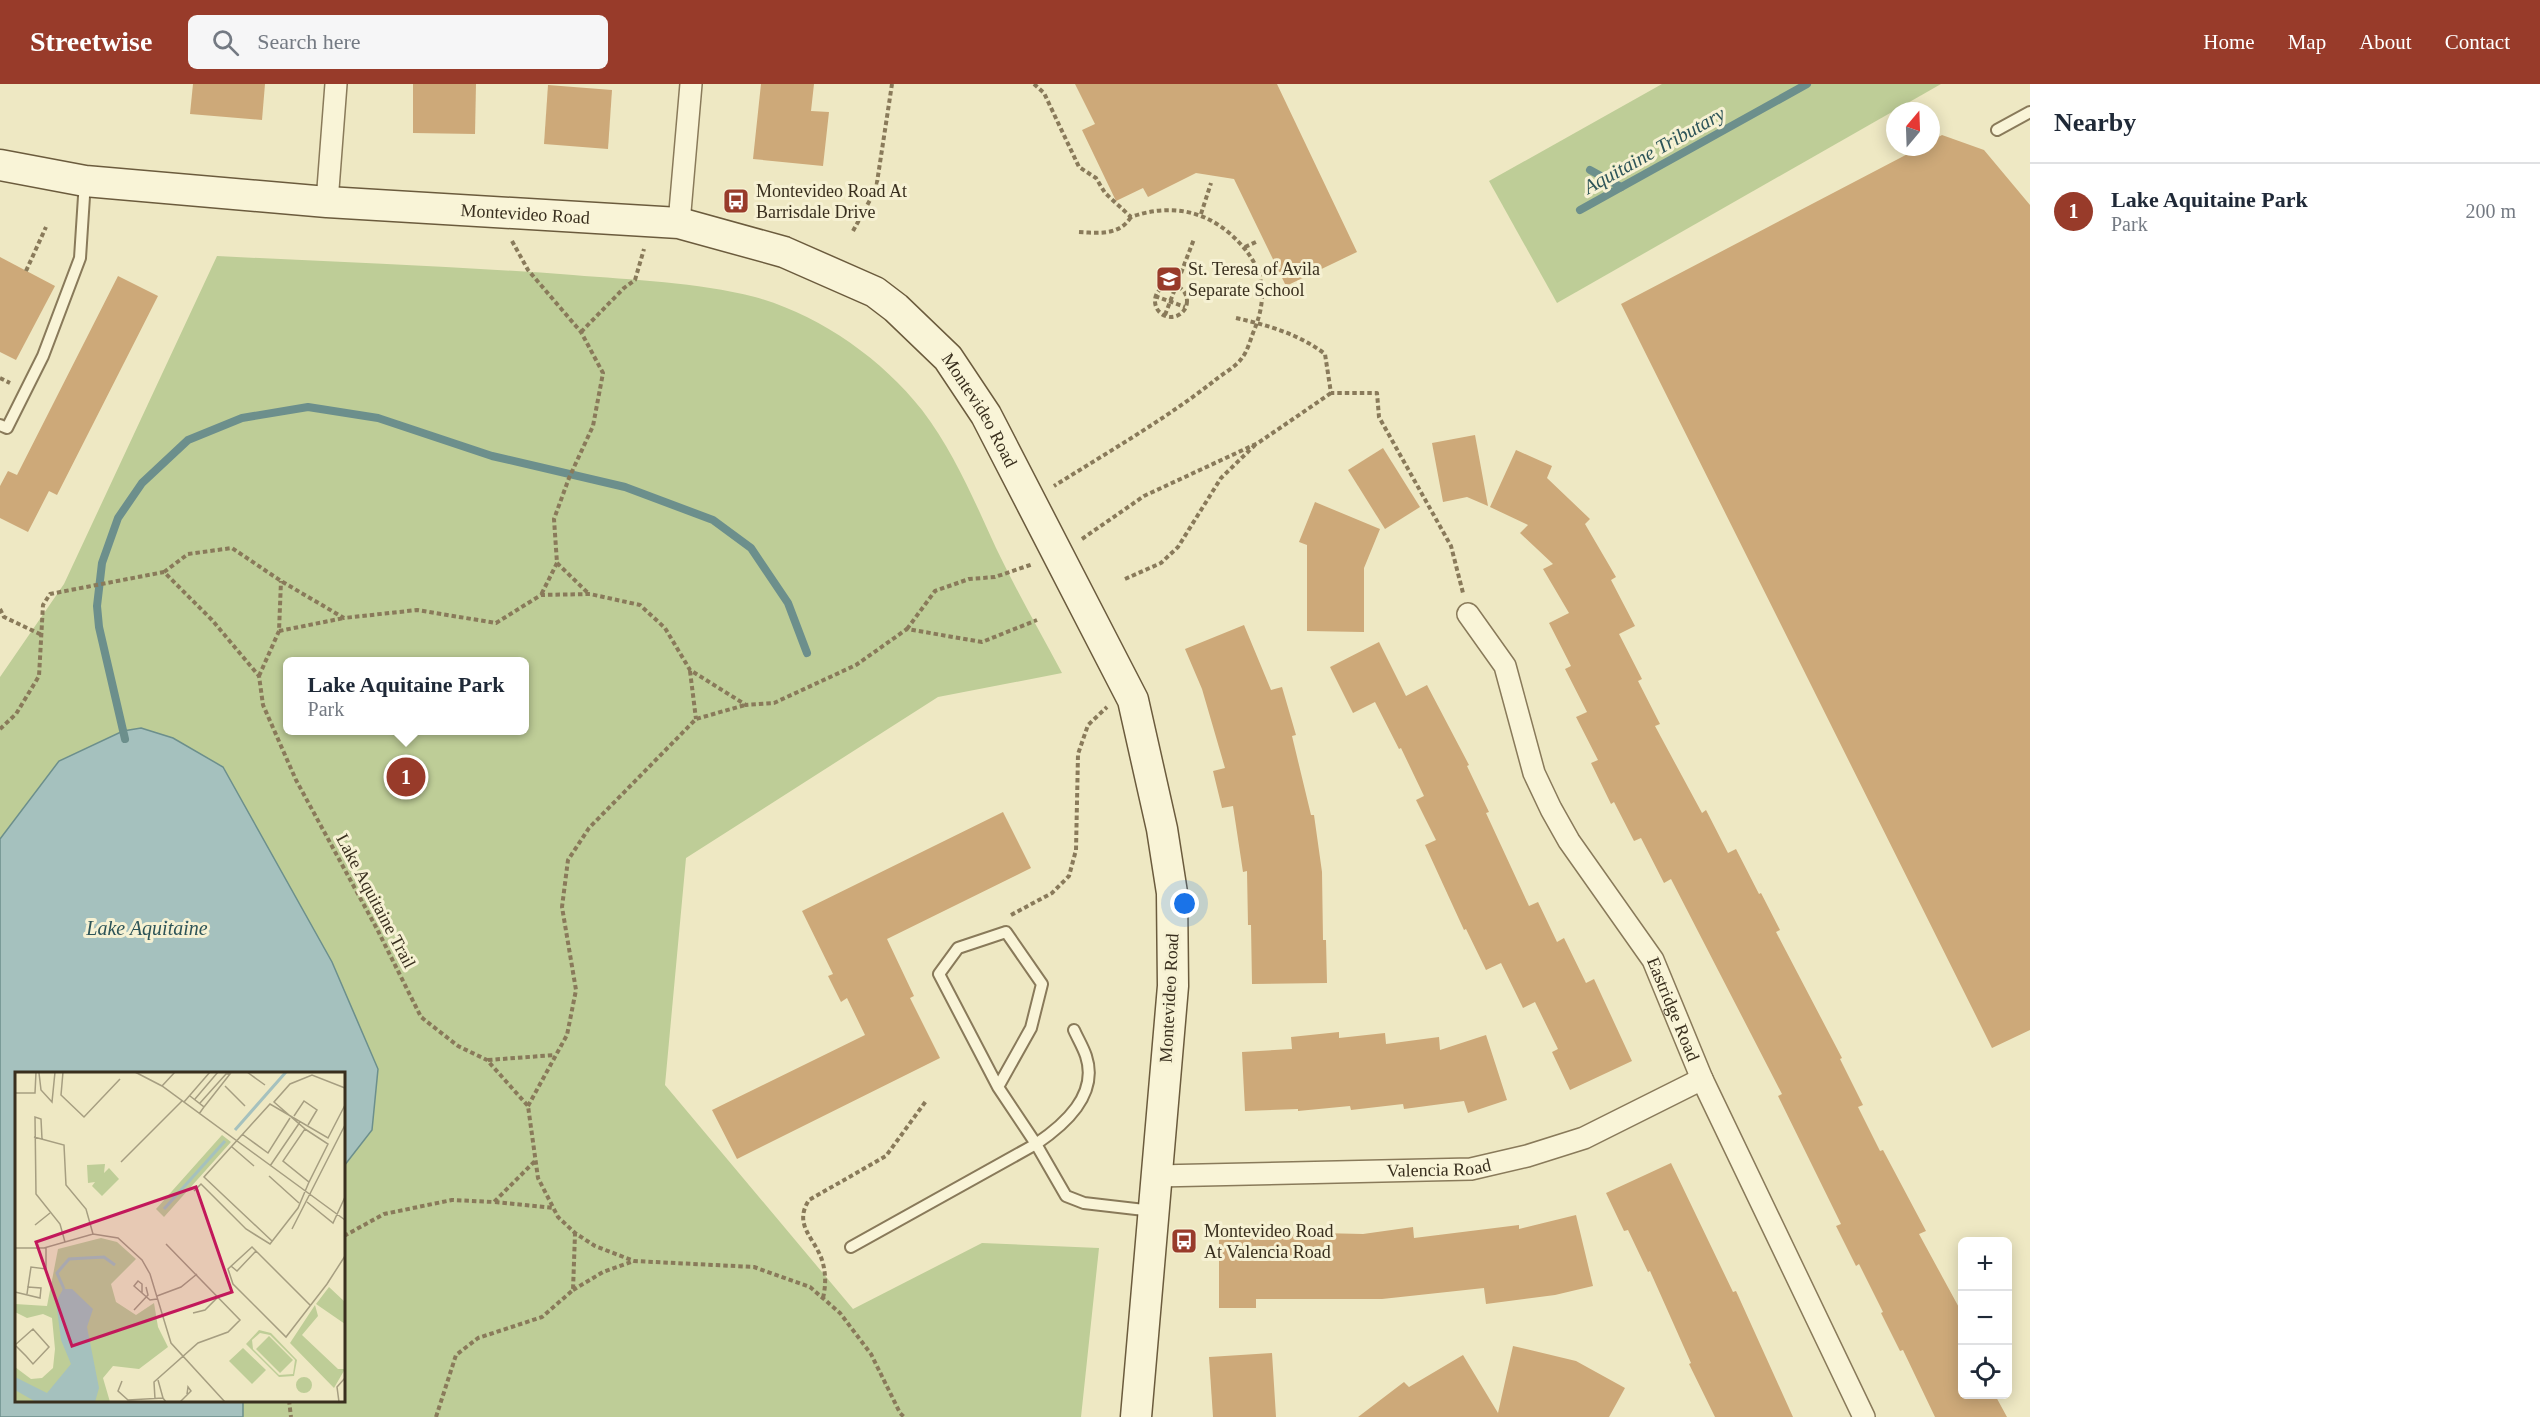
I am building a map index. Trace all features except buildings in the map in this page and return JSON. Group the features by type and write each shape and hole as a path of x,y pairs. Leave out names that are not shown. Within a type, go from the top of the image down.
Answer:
{"street":[{"path":"327,202 336,84"},
{"path":"665,222 691,84"},
{"name":"Montevideo Road","path":"0,165 85,181 327,202 665,222 784,252 875,292 896,308 948,358 987,415 1133,700 1162,829 1172,893 1173,986 1136,1417"},
{"name":"Eastridge Road","path":"1468,614 1505,666 1534,773 1551,809 1569,841 1653,960 1702,1079 1864,1417"},
{"name":"Valencia Road","path":"1157,1176 1471,1169 1527,1156 1584,1138 1702,1079"}],"lane":[{"path":"1997,130 2030,112"},
{"path":"0,424 7,428 43,356 80,258 85,181"},
{"path":"998,1086 1031,1028 1042,984 1006,932 958,948 939,974 998,1086 1036,1144 1066,1196 1084,1203 1153,1211"},
{"path":"851,1247 1036,1144 1060,1128 1078,1107 1088,1079 1087,1058 1074,1030"}],"path":[{"path":"853,231 876,189 892,84"},
{"path":"1034,84 1044,93 1079,167 1096,178 1105,194 1131,217"},
{"path":"1201,214 1211,183"},
{"path":"1030,501 1189,400 1242,358 1257,323 1262,301 1260,279 1255,261 1245,247 1201,214 1172,208 1145,212 1131,217 1126,225 1107,233 1079,232"},
{"path":"495,212 528,270 581,332 603,373 593,426 554,519 556,563 541,595"},
{"path":"581,332 624,288 635,280 665,222"},
{"path":"26,271 46,227"},
{"path":"1165,315 1194,239"},
{"path":"1245,247 1258,241"},
{"path":"1166,285 1176,286 1184,292 1185,307 1174,316 1165,315 1156,308 1155,296 1166,285"},
{"path":"1155,296 1185,307"},
{"path":"1236,318 1308,340 1325,354 1330,393"},
{"path":"1125,579 1161,563 1178,547 1221,478 1258,443 1330,393 1377,393 1379,417 1451,546 1468,614"},
{"path":"904,1417 871,1354 840,1313 810,1287 754,1267 634,1261 595,1246 558,1218 538,1178 528,1106 567,1035 576,990 562,907 568,860 589,828 696,719 746,705 774,703 856,665 907,628 935,591 969,579 995,577 1059,556 1144,496 1258,443"},
{"path":"0,729 16,714 39,676 43,605 50,594 164,572 188,554 232,548 281,581 344,618"},
{"path":"556,563 590,594"},
{"path":"164,572 212,620 259,676 279,631 281,581"},
{"path":"279,631 344,618 417,610 496,623 541,595 590,594 640,605 665,628 690,670 696,719"},
{"path":"0,609 4,617 42,635"},
{"path":"907,628 982,642 1037,620"},
{"path":"690,670 746,705"},
{"name":"Lake Aquitaine Trail","path":"259,676 263,705 296,780 377,929 421,1017 458,1046 487,1060 528,1106"},
{"path":"1006,932 1008,916 1027,909 1052,893 1069,876 1076,850 1078,754 1088,725 1126,688"},
{"path":"487,1060 556,1054"},
{"path":"823,1298 826,1284 822,1260 805,1228 802,1210 809,1200 886,1156 926,1101"},
{"path":"494,1202 536,1161"},
{"path":"345,1235 384,1214 452,1200 554,1208"},
{"path":"573,1290 575,1233"},
{"path":"436,1417 456,1355 478,1338 542,1317 573,1290 603,1272 634,1261"},
{"path":"289,1402 291,1417"}],"green space":[{"path":"1662,84 1941,84 1909,102 1886,102 1886,115 1557,303 1489,181"},
{"path":"217,256 528,272 641,280 710,288 755,297 779,305 825,327 847,341 888,373 906,391 933,426 963,477 996,548 1062,673 938,697 686,858 665,1085 853,1309 982,1243 1099,1248 1081,1417 0,1417 0,677 64,584"}],"water":[{"name":"Lake Aquitaine","path":"141,728 173,738 223,767 332,962 378,1069 372,1130 345,1165 345,1072 15,1072 15,1402 243,1402 243,1417 0,1417 0,839 59,761 123,731"}],"waterway":[{"name":"Aquitaine Tributary","path":"1580,210 1807,84"},
{"path":"1590,170 1621,187"},
{"path":"125,739 99,627 97,606 102,563 118,518 142,483 188,440 242,418 308,407 378,418 492,456 625,487 713,520 751,548 788,603 807,653"}],"place":[{"name":"Montevideo Road At Barrisdale Drive","path":"736,201"},
{"name":"St. Teresa of Avila Separate School","path":"1169,279"},
{"name":"Lake Aquitaine Park","path":"406,777"},
{"name":"Montevideo Road At Valencia Road","path":"1184,1241"}]}
